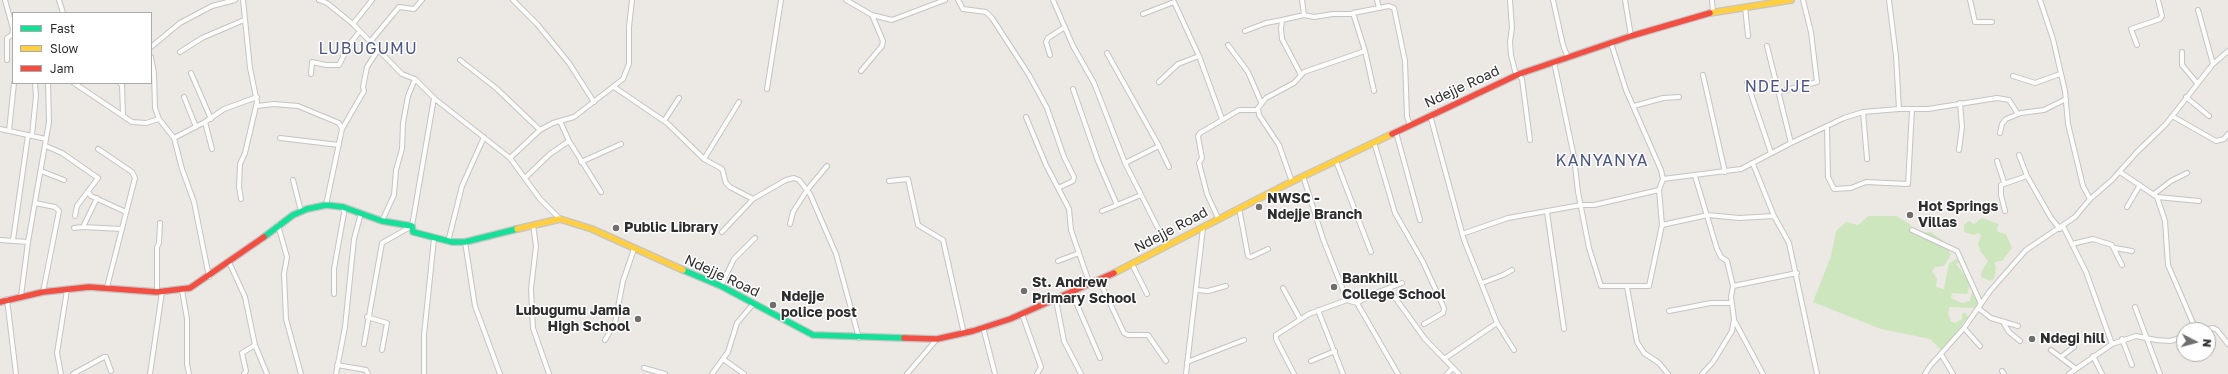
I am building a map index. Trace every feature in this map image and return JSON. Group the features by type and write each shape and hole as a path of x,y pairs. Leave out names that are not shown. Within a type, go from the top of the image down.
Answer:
{"street":[{"path":"5,0 12,25"},
{"path":"59,0 63,12"},
{"path":"152,46 180,23 212,6 234,0"},
{"path":"241,199 239,187 240,164 257,106 257,96 250,68 243,0"},
{"path":"319,0 328,1 402,74 414,79 434,98 510,158 551,212 560,218"},
{"path":"353,24 372,0"},
{"path":"370,42 397,8 400,6 414,9 422,0"},
{"path":"513,0 537,24 569,63 594,102"},
{"path":"510,158 540,130 560,121 574,117 623,79 629,64 629,27 632,0"},
{"path":"767,89 781,0"},
{"path":"846,0 872,15 892,20 945,0"},
{"path":"958,0 963,9 986,12 992,18 1033,81 1047,108 1064,157 1074,177 1073,180 1058,188"},
{"path":"1053,0 1073,46 1094,82 1125,162 1167,246"},
{"path":"1302,0 1304,15"},
{"path":"1377,0 1379,8"},
{"path":"1510,0 1512,28 1510,48 1515,71 1519,74 1527,111 1530,140"},
{"path":"1553,0 1563,46 1568,58"},
{"path":"1625,0 1631,36"},
{"path":"1712,0 1713,12"},
{"name":"Ndejje Road","path":"560,218 592,229 634,249 722,286 813,335 859,338 937,339 964,334 1022,314 1090,285 1203,228 1218,218 1303,176 1519,74 1631,36 1713,12 1792,0"},
{"path":"1779,92 1817,82 1804,0"},
{"path":"1889,0 1896,56 1899,109"},
{"path":"1970,0 1975,22 1992,22"},
{"path":"2040,0 2053,40 2066,99 2068,124 2083,186 2090,199"},
{"path":"2137,45 2131,29 2160,19 2162,16 2158,0"},
{"path":"1143,14 1174,2 1199,56 1222,119"},
{"path":"1245,31 1266,23 1304,15 1314,17 1333,14 1352,14 1379,8 1393,7 1398,22 1406,67 1407,117 1410,125"},
{"path":"1745,7 1748,36"},
{"path":"2198,10 2213,64"},
{"path":"1352,14 1365,51 1374,90"},
{"path":"862,71 882,46 882,41 872,15"},
{"path":"180,52 202,38 244,20"},
{"path":"1282,20 1282,39 1301,74"},
{"path":"1050,55 1046,42 1048,38 1065,27"},
{"path":"311,74 312,62 326,65 339,65 349,45 360,31"},
{"path":"7,60 7,38 12,35"},
{"path":"1554,62 1574,158 1581,205 1598,283 1602,287 1649,286 1662,225 1659,190 1663,179 1653,148 1626,90 1611,43"},
{"path":"1228,45 1248,72 1261,102"},
{"path":"1767,46 1791,143"},
{"path":"326,205 342,129 364,92 363,87 367,67 378,50"},
{"path":"1292,182 1276,139 1260,118 1258,110 1261,102 1294,83 1301,74 1365,51"},
{"path":"1925,374 1964,328 1990,291 2026,250 2075,217 2090,199 2120,172 2172,116 2213,64 2228,51"},
{"path":"2182,52 2182,66 2197,83"},
{"path":"1107,53 1159,146 1169,167"},
{"path":"1159,82 1178,64 1199,56"},
{"path":"460,60 496,88 540,130"},
{"path":"152,62 154,73 154,103 159,119 174,138 194,202 208,277"},
{"path":"191,73 211,119"},
{"path":"1704,74 1725,172"},
{"path":"2013,76 2035,82 2060,74"},
{"path":"382,221 394,195 396,170 402,149 407,102 414,79"},
{"path":"1747,82 1771,153"},
{"path":"9,131 14,84"},
{"path":"13,240 36,96 35,84"},
{"path":"21,296 34,203 46,146 49,116 48,84"},
{"path":"76,84 95,96 110,109 123,115 132,122 137,123 159,119"},
{"path":"121,84 123,115"},
{"path":"614,87 664,121 704,159 722,169 726,183 730,187 753,199"},
{"path":"1073,90 1098,161 1117,205"},
{"path":"174,138 211,119 224,109 257,96"},
{"path":"184,97 196,127"},
{"path":"1634,106 1651,101 1679,97"},
{"path":"2186,97 2209,116"},
{"path":"434,98 412,226 413,232 448,242 465,242 560,218"},
{"path":"664,121 679,98"},
{"path":"1663,179 1696,176 1741,169 1791,143 1827,128 1844,118 1863,112 1899,109 1928,109 1989,99 2006,99 2018,114"},
{"path":"2000,133 2004,121 2018,114 2038,112 2066,99"},
{"path":"704,159 740,102"},
{"path":"1959,150 1962,128 1960,103"},
{"path":"257,106 274,104 298,106 335,120 342,129"},
{"path":"1218,218 1206,194 1199,163 1202,158 1198,138 1200,133 1239,110 1258,110"},
{"path":"1827,128 1828,177 1834,189 1851,188 1866,182 1908,184 1912,110"},
{"path":"1863,112 1867,159"},
{"path":"1430,115 1462,234 1497,323 1514,350"},
{"path":"2172,116 2216,141 2224,139 2228,134"},
{"path":"1026,117 1069,209 1070,226 1090,285"},
{"path":"560,121 581,162 601,192"},
{"path":"205,122 212,149"},
{"path":"0,129 46,139"},
{"path":"1396,132 1420,220"},
{"path":"448,242 462,186 484,137"},
{"path":"280,138 339,145"},
{"path":"525,178 550,154 569,141"},
{"path":"1374,142 1395,213 1423,262 1444,308 1443,313 1424,324"},
{"path":"581,162 621,144"},
{"path":"46,146 62,153 97,177 98,180 77,206 75,216"},
{"path":"1125,162 1159,146"},
{"path":"98,149 134,175 134,184 107,287"},
{"path":"2019,154 2027,176 2051,218 2062,227 2086,272 2112,344"},
{"path":"1336,161 1371,252"},
{"path":"1997,161 2004,182"},
{"path":"1753,164 1774,216 1789,243 1797,273 1800,301 1817,374"},
{"path":"790,224 793,212 807,190 827,166"},
{"path":"41,171 64,180"},
{"path":"2120,172 2156,196 2199,201"},
{"path":"2156,196 2171,181 2187,173"},
{"path":"1303,176 1323,239 1347,300"},
{"path":"1696,176 1717,249 1721,257 1727,261 1733,286 1731,303 1734,319 1763,374"},
{"path":"2005,210 2000,188 2004,182 2027,176"},
{"path":"722,232 753,199 790,178 799,180 807,190 836,254 859,338"},
{"path":"889,181 908,179 918,225 942,238 945,243 964,334"},
{"path":"293,180 301,212"},
{"path":"2127,207 2140,185"},
{"path":"1462,234 1508,218 1581,205 1594,205 1659,190"},
{"path":"88,192 126,212"},
{"path":"1102,211 1141,195"},
{"path":"2156,196 2165,221 2168,265 2193,322"},
{"path":"82,227 97,198"},
{"path":"34,203 55,207 59,211 43,292"},
{"path":"0,302 43,292 107,287 160,292 190,288 229,262 278,224 301,212 326,205 343,207 382,221 412,226"},
{"path":"334,294 334,269 344,213 343,207"},
{"path":"1239,208 1248,257 1268,249"},
{"path":"1547,212 1564,329"},
{"path":"336,374 336,365 344,327 354,239 361,213"},
{"path":"1662,225 1708,214 1739,218 1774,216"},
{"path":"150,374 160,292 157,247 159,243 160,223"},
{"path":"278,224 287,257 284,274 286,319 301,374"},
{"path":"534,225 536,246 531,289 533,328 549,374"},
{"path":"364,344 367,317 382,243 412,226"},
{"path":"74,228 122,229"},
{"path":"1186,374 1203,228"},
{"path":"1912,230 1957,251 1980,306 1991,318 2018,326"},
{"path":"722,286 734,259 755,238"},
{"path":"2072,244 2093,238 2112,245 2115,248 2132,251"},
{"path":"424,374 424,335 434,239"},
{"path":"0,240 28,242"},
{"path":"465,242 475,306 500,374"},
{"path":"2115,248 2122,265"},
{"path":"605,340 616,323 623,281 634,249"},
{"path":"1058,260 1079,253"},
{"path":"229,262 245,297 255,346 267,374"},
{"path":"1132,264 1147,294"},
{"path":"1482,283 1512,270"},
{"path":"1733,286 1797,273"},
{"path":"1099,280 1124,333 1128,335 1148,334 1166,361"},
{"path":"1357,303 1373,294 1402,283"},
{"path":"1196,290 1208,291 1226,286"},
{"path":"1626,287 1637,342 1644,353 1659,363 1668,374"},
{"path":"1283,288 1300,319"},
{"path":"1389,289 1421,334 1444,360 1459,374"},
{"path":"61,374 57,354 67,290"},
{"path":"182,290 187,319 189,374"},
{"path":"1072,293 1100,358"},
{"path":"7,300 16,374"},
{"path":"1056,300 1064,341 1081,374"},
{"path":"1294,374 1276,337 1300,319 1318,310 1347,300 1357,303 1398,374"},
{"path":"712,374 729,350 737,323 754,303"},
{"path":"1669,311 1711,303 1731,303"},
{"path":"2135,307 2148,338 2160,374"},
{"path":"1318,310 1343,374"},
{"path":"1022,314 1041,368 1037,374"},
{"path":"367,317 387,323 382,350"},
{"path":"1704,373 1728,340 1734,319"},
{"path":"2003,322 2009,332 2020,341"},
{"path":"1444,360 1497,323"},
{"path":"983,327 995,374"},
{"path":"1964,328 1980,346"},
{"path":"2216,330 2228,344"},
{"path":"2069,374 2093,356 2122,339 2136,336 2170,341 2176,339"},
{"path":"908,374 937,339"},
{"path":"2122,339 2132,365"},
{"path":"1187,362 1244,340"},
{"path":"244,374 246,371 242,353 255,346"},
{"path":"2061,357 2074,347"},
{"path":"2052,350 2076,369"},
{"path":"1311,362 1335,351"},
{"path":"1941,354 1953,374"},
{"path":"2093,356 2102,374"},
{"path":"73,374 104,357 106,357 111,371"},
{"path":"723,359 744,374"},
{"path":"336,365 366,370 368,374"},
{"path":"644,368 665,374"},
{"path":"1447,374 1453,368"}],"green space":[{"path":"1868,216 1896,216 1910,224 1912,229 1920,233 1931,232 1943,241 1951,255 1944,266 1935,267 1932,271 1937,279 1936,287 1944,289 1949,263 1957,259 1960,262 1956,264 1971,283 1967,294 1952,293 1951,298 1962,303 1970,301 1972,292 1977,290 1981,295 1975,308 1950,307 1948,313 1951,321 1955,323 1962,319 1962,314 1965,312 1968,317 1941,350 1930,339 1881,329 1813,302 1831,256 1836,231 1846,222 1858,225"},
{"path":"1982,218 1999,224 1997,228 1998,232 2006,234 2012,248 2002,261 1995,262 1996,269 1994,279 1990,281 1981,277 1982,270 1988,261 1980,251 1978,243 1981,236 1979,233 1974,235 1964,232 1964,225 1969,221 1974,224"}],"traffic: fast":[{"path":"264,237 293,215 307,209 326,205 343,207 382,221 412,226 413,232 452,242 465,242 517,229"},
{"path":"683,270 721,286 813,335 904,338"}],"traffic: slow":[{"path":"1710,13 1791,0"},
{"path":"1114,273 1287,184 1392,134"},
{"path":"517,229 560,219 592,229 683,270"}],"traffic: jam":[{"path":"1392,134 1519,74 1631,36 1710,13"},
{"path":"0,302 43,292 89,287 157,292 190,288 264,237"},
{"path":"904,338 937,339 973,331 1010,319 1114,273"}],"place":[{"name":"NWSC - Ndejje Branch","path":"1259,207"},
{"name":"Hot Springs Villas","path":"1910,215"},
{"name":"Public Library","path":"616,228"},
{"name":"Bankhill College School","path":"1334,287"},
{"name":"St. Andrew Primary School","path":"1024,291"},
{"name":"Ndejje police post","path":"773,305"},
{"name":"Lubugumu Jamia High School","path":"638,319"},
{"name":"Ndegi hill","path":"2032,339"}],"district":[{"name":"LUBUGUMU","path":"368,49"},
{"name":"NDEJJE","path":"1778,87"},
{"name":"KANYANYA","path":"1602,161"}]}
